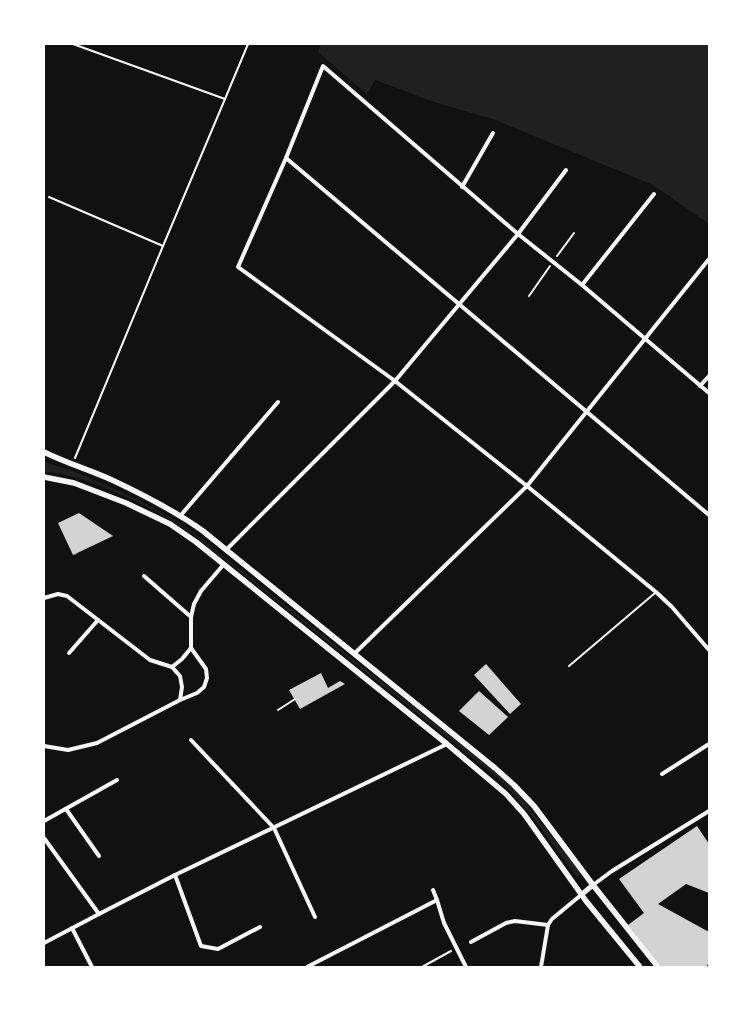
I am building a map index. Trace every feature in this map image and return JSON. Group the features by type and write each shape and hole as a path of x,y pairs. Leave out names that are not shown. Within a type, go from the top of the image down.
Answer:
{"main road":[{"path":"44,452 111,480 181,516 203,531 496,768 534,806 593,885 658,967"},
{"path":"44,477 74,483 126,503 170,524 224,564 489,778 520,809 581,895 640,967"}],"street":[{"path":"709,394 582,285 462,187 323,66 286,158 238,267 395,381 527,486 656,592 672,607 709,650"},
{"path":"462,187 493,133"},
{"path":"286,158 459,306 587,411 709,515"},
{"path":"226,550 395,381 518,234 566,170"},
{"path":"582,285 654,194"},
{"path":"354,653 527,486 709,259"},
{"path":"700,386 709,376"},
{"path":"181,516 278,402"},
{"path":"44,746 68,750 97,743 180,700 197,693 204,687 207,678 206,669 191,648 191,617 194,604 201,591 224,564"},
{"path":"144,576 191,617"},
{"path":"44,598 58,594 67,596 150,660 172,667 180,676 182,687 180,700"},
{"path":"69,653 98,620"},
{"path":"172,667 182,659 191,648"},
{"path":"191,740 274,828 315,917"},
{"path":"44,943 176,875 447,744"},
{"path":"662,774 709,744"},
{"path":"44,821 117,780"},
{"path":"66,809 99,856"},
{"path":"541,967 548,925 552,919 612,870 709,811"},
{"path":"44,838 99,914"},
{"path":"176,875 201,946 218,949 260,927"},
{"path":"432,890 437,900 444,923 466,967"},
{"path":"307,967 313,966 437,900"},
{"path":"471,942 506,923 516,922 548,925"},
{"path":"72,928 92,967"}],"lane":[{"path":"569,666 656,592"},
{"path":"278,710 295,700"}],"path":[{"path":"73,44 225,99"},
{"path":"73,465 248,44"},
{"path":"49,197 163,246"},
{"path":"422,967 456,948"}],"shaded area":[{"path":"321,44 709,44 709,224 653,185 493,119 437,103 375,80 367,94 318,52"},
{"path":"44,461 102,483 149,506 194,533 502,777 516,791 581,873 577,877 528,811 499,779 193,534 151,509 106,488 76,477 44,472"}],"building":[{"path":"79,513 113,536 73,555 58,523"},
{"path":"486,664 521,704 510,714 474,675"},
{"path":"321,673 328,688 340,681 345,684 300,709 289,690"},
{"path":"479,691 508,717 489,735 459,711"},
{"path":"697,826 709,844 709,893 686,884 658,904 709,932 709,962 706,967 661,967 628,925 644,913 619,879"}]}
